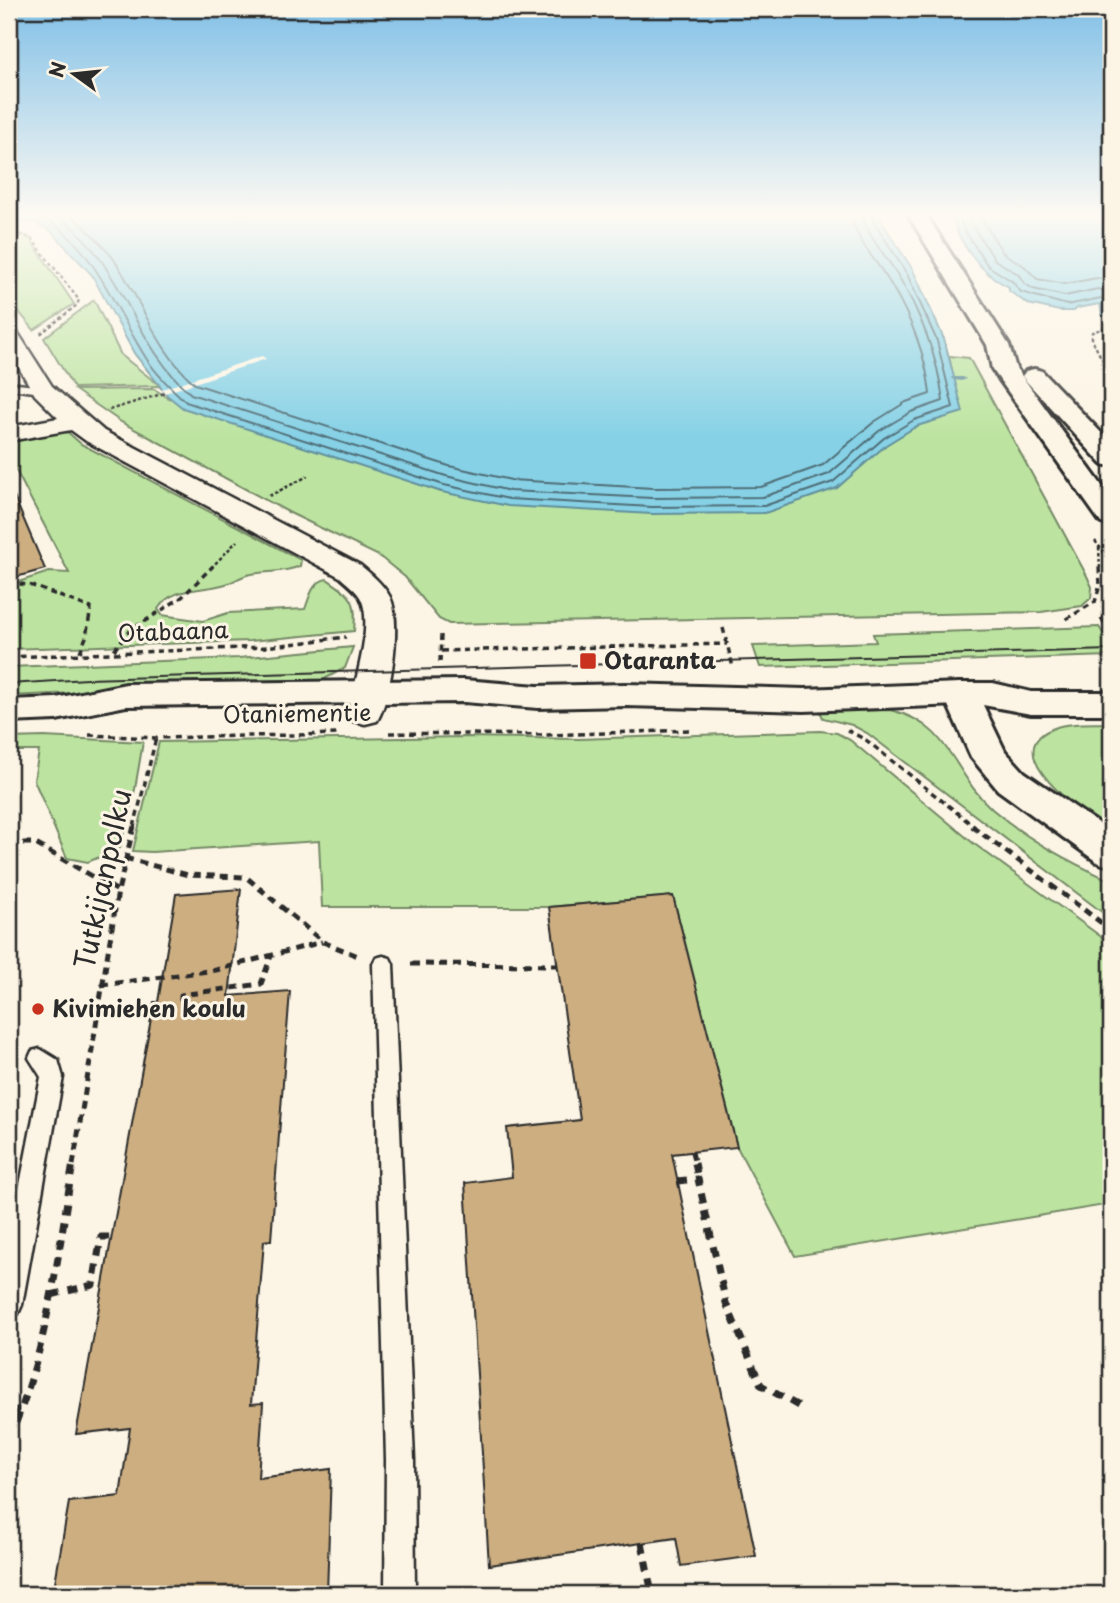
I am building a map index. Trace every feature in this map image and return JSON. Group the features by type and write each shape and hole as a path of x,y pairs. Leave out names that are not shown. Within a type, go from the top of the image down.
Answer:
{"main road":[{"path":"962,288 998,345 1004,369 1111,517"},
{"path":"998,345 1030,372 1111,458"},
{"name":"Otaniementie","path":"9,711 56,709 89,716 365,718 466,710 538,696 626,695 804,700 976,694 1023,686 1111,681"},
{"path":"976,694 989,757 1011,781 1111,852"},
{"name":"Otaniementie","path":"976,694 1031,704 1111,703"}],"street":[{"path":"21,337 43,390 76,422 95,436 260,511 350,571 369,587 378,602 380,625 365,718"},
{"path":"9,434 76,422"}],"lane":[{"path":"9,386 43,390"},
{"path":"383,964 400,1460 400,1594"},
{"path":"9,1305 52,1077 50,1067 40,1058"}],"path":[{"path":"21,337 77,305 79,300 70,288"},
{"path":"1111,326 1096,329 1092,332 1092,340 1111,376"},
{"path":"101,412 166,393"},
{"path":"113,651 131,629 182,597 260,511 308,476"},
{"path":"1066,619 1095,602 1100,585 1099,547"},
{"path":"9,582 33,586 91,608 86,637 80,652"},
{"path":"1101,618 1111,633"},
{"name":"Otabaana","path":"9,657 80,652 266,647 337,638"},
{"path":"441,651 727,643"},
{"path":"365,718 547,735 699,730"},
{"name":"Tutkijanpolku","path":"9,1439 22,1410 51,1295 118,891 156,738 365,718"},
{"path":"842,728 866,740 979,831 1111,930"},
{"path":"9,843 34,844 118,891"},
{"path":"125,858 188,876 246,877 323,942 383,964 558,965"},
{"path":"102,985 216,970 323,942"},
{"path":"180,1000 181,995 261,984 271,956"},
{"path":"692,1152 726,1303 761,1385 802,1408"},
{"path":"677,1181 698,1179"},
{"path":"51,1295 93,1285 101,1237 112,1237"},
{"path":"9,1410 22,1410"},
{"path":"642,1543 652,1594"}],"green space":[{"path":"9,288 63,288 74,304 34,330 9,300"},
{"path":"114,288 125,288 162,389 159,386 74,388 44,338 94,300 121,355 159,385 134,353 122,326"},
{"path":"944,339 952,370 949,356 969,358 1087,576 1092,587 1091,598 1082,606 1041,612 449,624 439,619 405,577 379,556 290,513 121,422 75,390 154,389 170,399 168,396 441,492"},
{"path":"63,428 81,444 301,560 300,566 293,568 247,575 222,585 178,593 158,609 162,615 203,621 228,613 305,609 315,586 327,579 343,590 354,605 354,631 250,641 9,649 9,585 49,572 69,573 9,457 9,438"},
{"path":"1099,627 1111,645 1111,656 760,667 753,646 876,642 873,634"},
{"path":"353,647 345,668 319,682 9,696 9,667 239,658"},
{"path":"890,710 926,726 939,738 979,795 1020,831 1079,866 1111,881 1111,919 867,733 852,725 823,718 820,711"},
{"path":"1111,723 1111,833 1083,813 1050,783 1038,766 1034,751 1039,738 1057,727"},
{"path":"820,731 837,733 850,740 973,843 1111,944 1111,1204 795,1256 737,1147 673,896 549,907 322,907 319,841 133,851 159,742 467,737 579,739"},
{"path":"9,738 143,742 135,789 120,848 88,862 67,858 34,780 39,751 9,751"}],"water":[{"path":"99,288 921,288 944,339 963,412 917,426 886,445 837,488 765,513 652,514 508,506 442,492 183,408 168,396 134,353"},
{"path":"1009,288 1111,288 1111,316 1102,315 1100,304 1077,308 1074,311 1060,311 1028,304 1009,291"}],"pier":[{"path":"262,356 266,359 165,393 162,389"}],"building":[{"path":"9,485 45,569 9,579"},
{"path":"241,889 229,996 290,991 271,1240 264,1241 251,1404 263,1403 258,1478 331,1469 327,1594 53,1594 69,1502 120,1496 130,1428 76,1434 176,894"},
{"path":"673,896 737,1147 672,1154 756,1556 681,1566 676,1538 489,1565 465,1183 512,1177 507,1128 580,1120 549,907"}],"waterway":[{"path":"954,378 963,379"}],"tram line":[{"path":"9,684 87,679 1111,650"}],"place":[{"name":"Otaranta","path":"588,661"},
{"name":"Kivimiehen koulu","path":"38,1009"}]}
